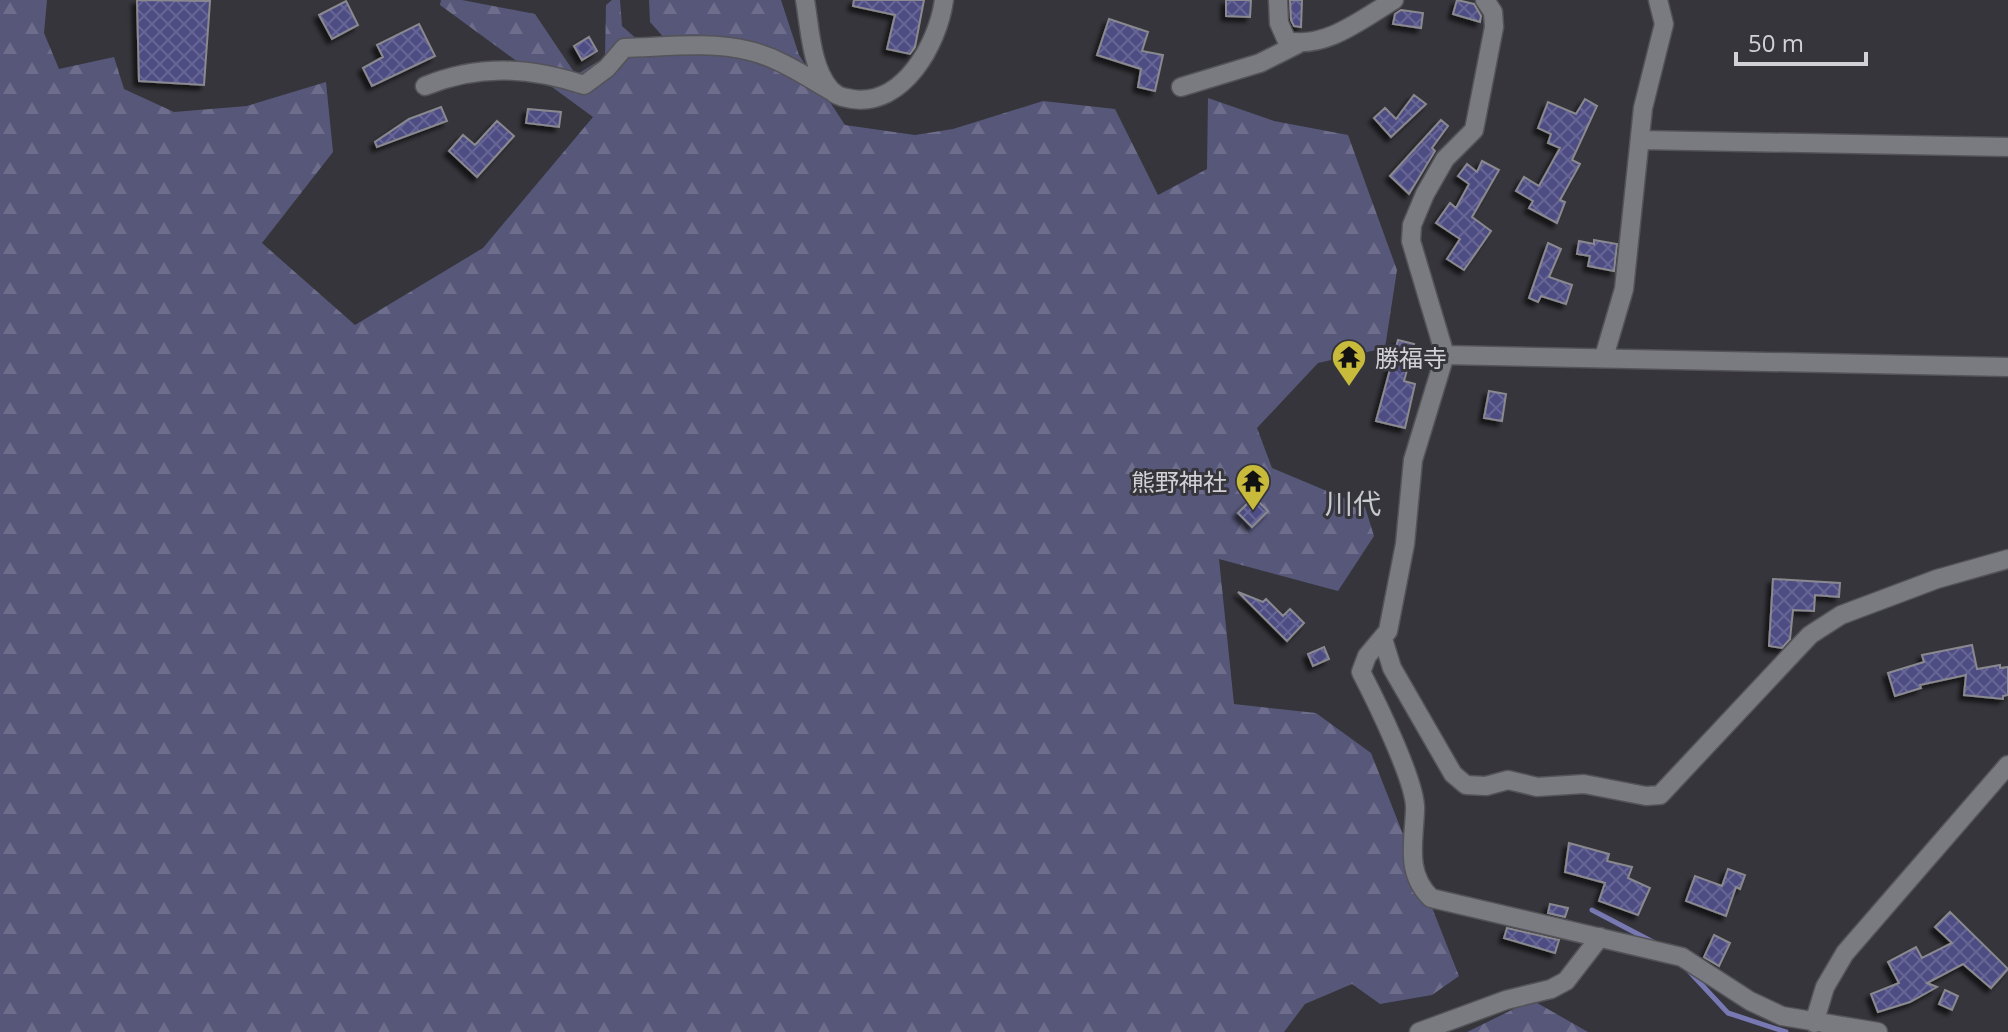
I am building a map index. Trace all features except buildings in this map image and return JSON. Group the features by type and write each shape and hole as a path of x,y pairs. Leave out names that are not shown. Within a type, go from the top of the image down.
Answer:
{"street":[{"path":"805,0 816,59 835,93"},
{"path":"425,86 458,72 485,71 547,73 584,85 607,68 624,48 714,46 751,51 780,62 835,93 868,101 893,93 918,64 941,20 944,0"},
{"path":"1278,0 1279,23 1287,41 1298,44"},
{"path":"1181,87 1260,63 1298,44 1328,37 1394,0"},
{"path":"1485,0 1493,12 1494,27 1474,130 1445,159 1412,225 1411,241 1445,355 1413,460 1405,544 1383,639 1367,656 1361,672 1416,807 1411,852 1422,889 1431,898 1682,957 1750,1001 1782,1016 1878,1032"},
{"path":"1604,357 1624,289 1643,108 1664,24 1658,0"},
{"path":"1641,140 2008,147"},
{"path":"1445,355 2008,367"},
{"path":"1383,639 1392,668 1453,774 1466,785 1486,786 1508,780 1537,787 1584,784 1646,796 1660,795 1810,635 1841,615 1937,579 2008,559"},
{"path":"1814,1023 1825,987 1845,953 2008,765"},
{"path":"1419,1032 1506,1000 1551,989 1566,981 1600,937"}],"green space":[{"path":"0,0 47,0 44,33 59,69 114,57 124,89 174,112 247,106 326,82 333,152 262,243 355,325 483,248 593,117 440,5 441,0 462,0 535,14 576,75 605,57 606,5 612,0 620,0 622,26 648,49 675,50 650,22 649,0 781,0 799,55 845,125 915,135 953,129 1043,101 1115,109 1158,195 1207,169 1208,98 1274,121 1348,135 1397,270 1385,348 1318,363 1257,428 1272,468 1365,507 1374,536 1338,591 1219,559 1234,704 1316,713 1371,753 1459,976 1432,995 1380,1004 1352,984 1305,1004 1284,1032 0,1032"},
{"path":"1532,1000 1588,1032 1467,1032"}],"waterway":[{"path":"1592,910 1655,943"},
{"path":"1687,969 1728,1013 1786,1032"}],"place":[{"name":"勝福寺","path":"1349,388"},
{"name":"熊野神社","path":"1253,512"}],"district":[{"name":"川代","path":"1353,503"}]}
